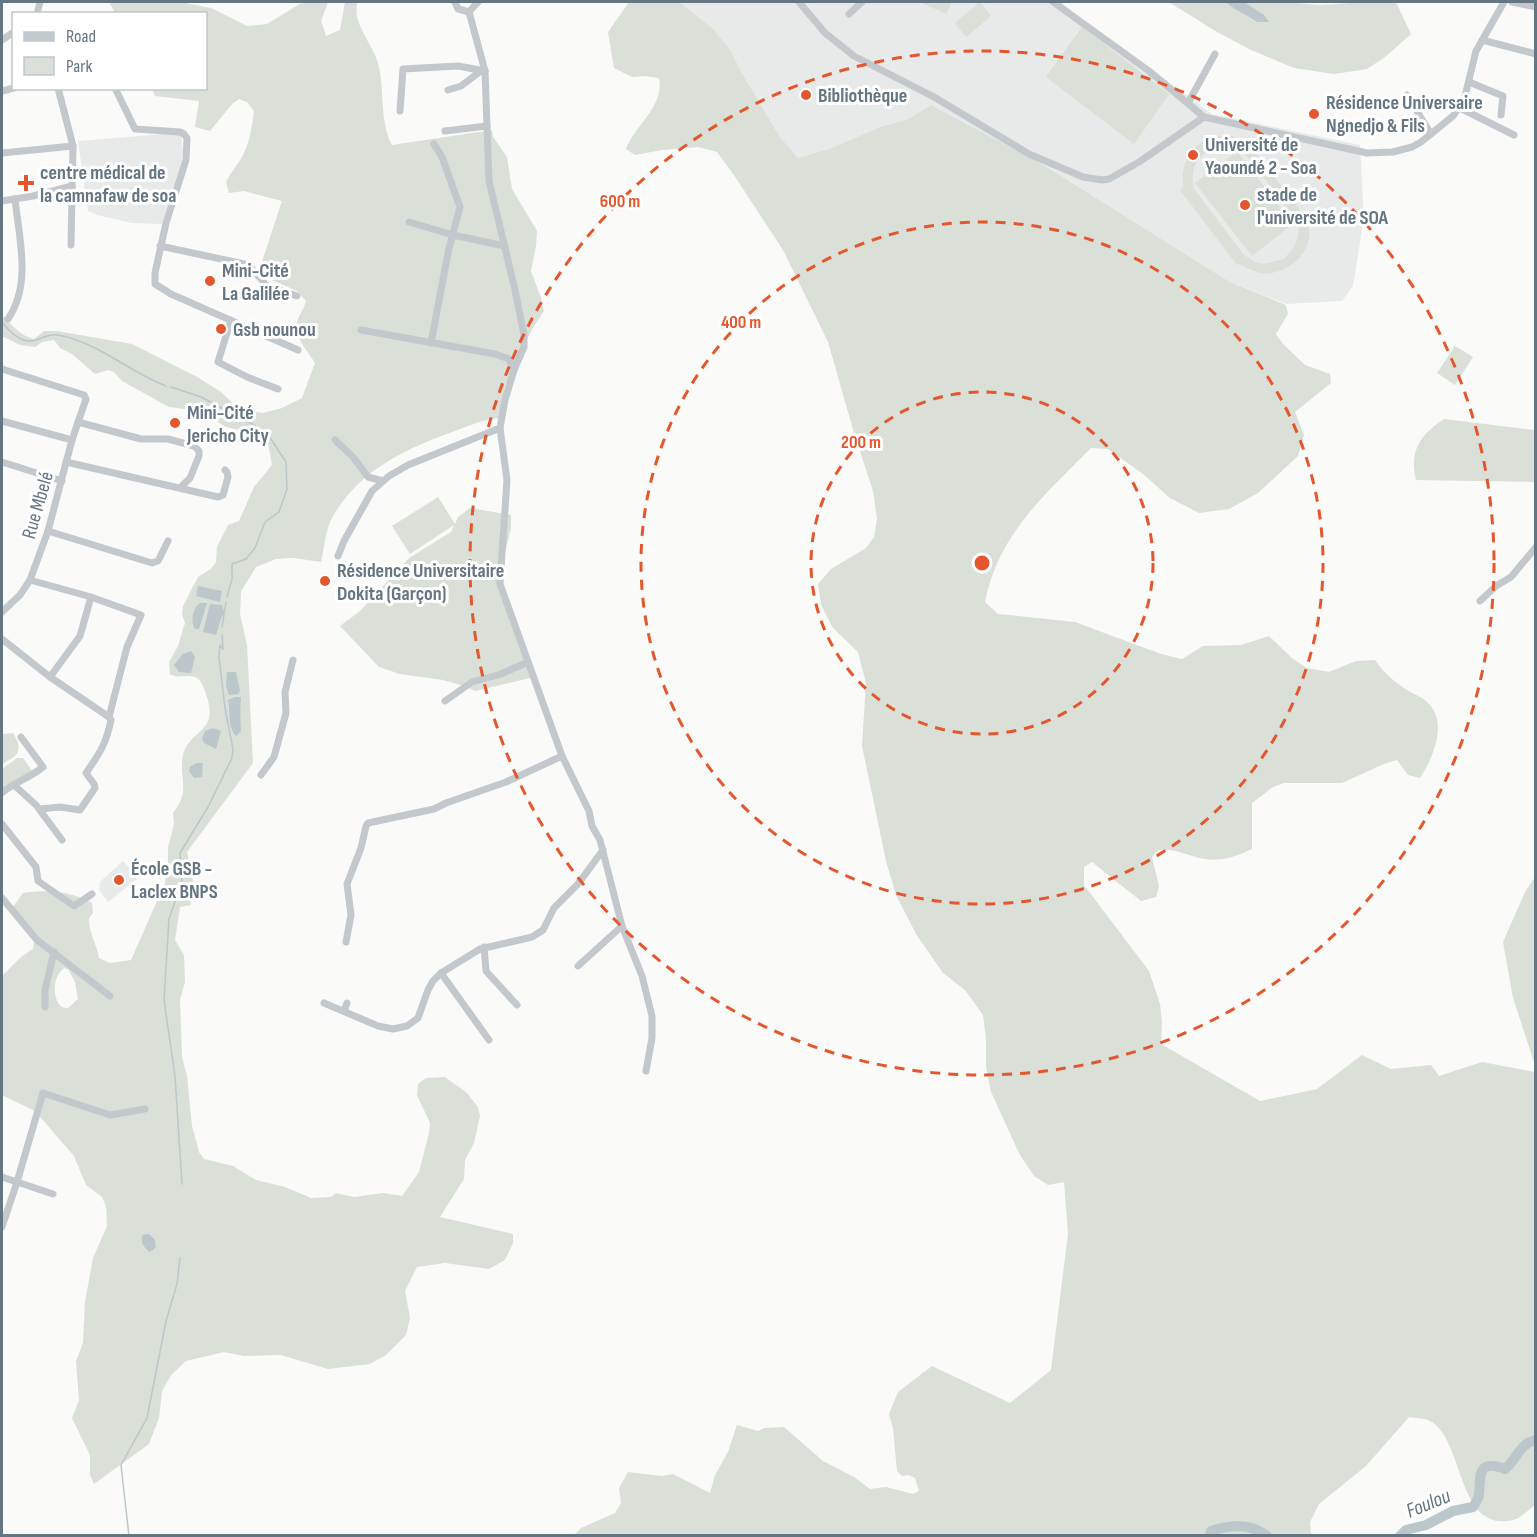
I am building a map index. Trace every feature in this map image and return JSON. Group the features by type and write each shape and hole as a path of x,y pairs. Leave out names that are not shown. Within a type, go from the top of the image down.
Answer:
{"street":[{"path":"455,2 458,9 469,12"},
{"path":"469,12 478,2"},
{"path":"799,2 825,33 854,56 934,97 1029,153 1083,177 1109,179 1204,117"},
{"path":"849,14 862,2"},
{"path":"1053,2 1149,71 1204,117 1367,153 1403,150 1421,142 1460,108 1482,40 1504,2"},
{"path":"1512,2 1536,7"},
{"path":"469,12 483,71 489,181 524,335 524,347 502,408 500,428 507,480 500,584 562,756 589,811 592,826 600,840 622,927 638,966 652,1016 652,1038 646,1071"},
{"path":"1482,40 1536,54"},
{"path":"1188,104 1215,54"},
{"path":"400,111 403,69 458,66 483,71"},
{"path":"448,90 464,84 483,71"},
{"path":"1469,82 1503,96 1500,116"},
{"path":"59,90 73,146 71,245"},
{"path":"116,90 135,129 180,132 187,138 186,160 160,246 155,284 171,294 297,350"},
{"path":"1407,95 1431,134"},
{"path":"1460,108 1514,135"},
{"path":"446,131 487,126"},
{"path":"431,342 459,207 442,157 434,144"},
{"path":"2,153 73,146"},
{"path":"2,201 72,186"},
{"path":"8,318 14,310 23,277 15,199"},
{"path":"409,222 453,236 504,246"},
{"path":"160,246 249,266 266,285 297,296"},
{"path":"231,320 218,362 278,389"},
{"path":"361,330 495,354 509,359 514,370"},
{"name":"Rue Mbelé","path":"2,369 85,397 48,531 30,580 20,595 2,612"},
{"path":"2,421 72,440"},
{"path":"78,422 141,439 168,439 194,446 199,451 199,456 190,478 181,487"},
{"path":"338,556 372,491 382,481 408,465 500,428"},
{"path":"335,440 353,457 368,477 382,481"},
{"path":"2,462 62,481"},
{"path":"66,462 221,496 228,477 225,470"},
{"path":"48,531 152,563 158,561 168,541"},
{"path":"1480,601 1496,586 1511,577 1536,547"},
{"path":"30,580 91,597 141,615 127,647 108,717"},
{"path":"50,677 80,636 91,597"},
{"path":"2,639 50,677 111,720 108,737 86,773 95,788 80,810 53,807 40,809"},
{"path":"261,775 274,757 286,713 285,692 293,660"},
{"path":"445,701 472,682 501,674 528,662"},
{"path":"3,790 34,775 43,767 21,737"},
{"path":"346,942 351,915 347,884 368,824 434,809 506,782 562,756"},
{"path":"14,784 40,809 62,840"},
{"path":"2,824 36,867 38,881 74,906 92,894"},
{"path":"327,1001 378,1026 393,1029 407,1026 418,1018 428,990 441,973 484,947 532,937 543,930 554,908 578,884 603,850"},
{"path":"2,898 37,940 110,996"},
{"path":"578,966 622,927"},
{"path":"484,947 486,971 516,1005"},
{"path":"45,1007 45,990 54,952"},
{"path":"441,973 489,1040"},
{"path":"344,1011 348,1003"},
{"path":"2,1227 42,1094 110,1115 145,1109"},
{"path":"2,1177 53,1194"}],"shaded area":[{"name":"Université de Yaoundé 2 - Soa","path":"679,2 1060,2 1212,114 1360,145 1364,217 1353,286 1342,301 1286,304 1230,282 1042,164 931,105 908,119 880,127 834,147 798,158 780,137 731,51"},
{"path":"1226,2 1244,2 1264,15 1269,22 1257,22"},
{"path":"165,134 181,135 183,151 181,165 162,224 131,223 88,211 78,141"},
{"path":"198,586 222,591 220,602 196,596"},
{"path":"200,603 207,603 199,629 195,629 193,615"},
{"path":"210,604 222,605 225,614 222,616 216,635 203,632"},
{"path":"191,651 195,657 191,673 179,672 174,665 183,654"},
{"path":"227,672 236,672 240,691 238,694 229,695 226,686"},
{"path":"241,697 241,731 236,736 230,724 228,700"},
{"path":"213,728 221,731 216,749 204,743 202,739 205,731"},
{"path":"203,763 202,777 194,778 189,771 190,767"},
{"name":"École GSB - Laclex BNPS","path":"123,861 138,878 108,902 99,890 100,882"},
{"path":"149,1234 155,1240 156,1247 150,1252 144,1247 142,1240 142,1235"}],"green space":[{"path":"109,2 180,2 211,8 247,26 267,24 303,2 328,2 321,21 326,36 340,30 345,2 357,2 359,22 378,63 385,125 392,145 492,130 493,137 507,157 512,189 537,231 531,271 544,311 532,329 505,386 500,418 479,422 427,442 378,468 351,491 330,522 321,562 294,558 276,559 256,567 241,591 240,614 247,645 253,763 187,852 193,881 190,895 191,905 180,907 175,940 184,955 185,982 180,1000 182,1057 187,1076 192,1126 199,1152 204,1159 233,1166 256,1180 285,1187 311,1198 331,1197 336,1193 354,1197 383,1193 402,1196 419,1172 429,1133 430,1123 417,1095 418,1084 426,1078 445,1077 467,1093 478,1107 480,1116 474,1143 465,1160 464,1179 440,1217 513,1234 513,1243 505,1260 489,1269 445,1263 417,1267 405,1291 410,1318 406,1335 386,1355 370,1364 328,1369 281,1355 244,1356 224,1352 186,1361 172,1374 162,1391 159,1418 149,1444 94,1484 90,1475 90,1455 72,1418 79,1400 76,1361 83,1343 85,1302 93,1258 107,1226 106,1206 102,1197 86,1185 74,1156 35,1111 2,1095 2,976 21,957 33,949 35,935 13,907 23,893 31,892 58,892 84,899 92,903 93,913 89,918 89,923 99,958 110,963 131,960 165,883 168,848 174,824 173,813 179,805 183,790 183,755 187,746 207,724 209,717 206,694 199,680 190,676 170,674 169,662 178,646 185,623 182,614 183,606 198,577 211,569 216,562 217,547 228,525 239,521 254,487 272,465 268,444 251,433 226,427 201,411 169,407 122,381 114,372 108,370 95,374 72,354 60,348 54,340 42,342 35,347 20,345 2,336 2,315 20,332 34,339 44,331 57,331 132,344 197,377 221,392 240,410 263,413 282,408 302,398 315,363 298,336 296,325 306,301 297,291 258,274 282,201 244,191 229,193 226,182 245,150 254,111 247,102 239,99 232,104 210,131 195,127 199,101 155,96 152,90 207,90 207,12 114,12","holes":["64,968 68,969 75,982 78,999 67,1008 63,1007 56,999 56,979"]},
{"path":"629,2 679,2 713,29 731,51 780,137 798,158 834,147 880,127 908,119 931,105 1042,164 1230,282 1286,305 1288,314 1276,334 1305,365 1330,374 1331,383 1295,412 1304,435 1298,456 1258,493 1229,509 1199,513 1170,498 1143,474 1108,449 1091,448 1041,499 1012,536 991,578 985,602 998,614 1075,622 1161,654 1182,659 1203,646 1241,645 1269,636 1293,659 1307,668 1329,672 1356,661 1375,660 1390,677 1425,700 1435,712 1438,731 1436,742 1420,778 1408,775 1397,760 1342,783 1284,783 1273,787 1252,803 1252,849 1217,860 1171,850 1158,850 1152,857 1159,886 1156,897 1141,901 1092,862 1084,867 1084,885 1149,971 1160,1004 1161,1044 1260,1101 1317,1089 1362,1055 1391,1069 1431,1065 1439,1076 1482,1062 1535,1072 1535,1505 1519,1518 1495,1520 1481,1513 1471,1501 1443,1433 1430,1421 1409,1417 1366,1466 1319,1504 1310,1522 1311,1535 573,1536 581,1528 615,1513 621,1503 619,1488 628,1472 662,1476 673,1474 710,1493 715,1475 728,1452 737,1425 758,1431 764,1428 784,1427 823,1461 854,1477 870,1489 886,1487 913,1494 919,1491 915,1478 909,1475 902,1476 897,1471 893,1428 889,1414 898,1392 932,1366 1010,1403 1051,1370 1068,1234 1064,1182 1048,1185 1034,1176 1020,1155 991,1092 986,1067 983,1015 965,990 943,973 916,934 896,895 886,861 862,746 866,683 858,652 833,628 821,605 818,584 831,569 866,548 874,537 877,519 873,491 828,342 783,250 717,152 698,147 635,155 626,149 654,106 660,88 659,78 632,77 614,68 608,32"},
{"path":"920,2 952,2 946,14"},
{"path":"980,2 991,16 966,37 955,23"},
{"path":"1169,2 1283,2 1321,5 1396,2 1411,34 1385,57 1367,69 1334,74 1294,68 1251,50"},
{"path":"1082,27 1169,94 1134,144 1046,77"},
{"path":"1232,136 1249,145 1304,215 1309,228 1307,246 1296,261 1288,267 1270,273 1261,273 1237,265 1180,190 1183,187 1184,168 1191,153 1211,138","holes":["1224,146 1237,148 1246,155 1296,219 1299,231 1295,246 1284,259 1264,264 1255,262 1244,255 1194,189 1193,173 1198,160 1203,155"]},
{"path":"1237,151 1293,224 1252,256 1195,183"},
{"path":"1455,346 1473,357 1455,385 1437,373"},
{"path":"1444,419 1535,430 1535,482 1416,480 1414,460 1418,445 1429,431"},
{"path":"438,497 455,524 458,517 470,508 511,515 511,528 500,583 534,677 475,691 443,680 400,674 379,667 340,626 360,611 409,558 451,532 454,525 410,554 392,526"},
{"path":"2,726 3,734 13,733 19,749 12,758 2,764"},
{"path":"17,758 23,758 33,772 3,789 2,769"},
{"path":"1535,877 1535,1065 1513,998 1503,942 1525,892"}],"waterway":[{"path":"2,322 12,333 26,341 58,335 87,344 166,386"},
{"path":"171,387 201,397 252,424 269,436 286,462 287,489 279,512 265,522 255,548 246,559 232,564 232,579 227,597"},
{"path":"222,627 226,602"},
{"path":"182,1184 175,1076 164,1000 169,919 182,881 180,853 208,807 232,758 233,749 219,657 220,645 223,649 222,635"},
{"path":"129,1536 121,1465 147,1418 166,1321 177,1284 180,1258"},
{"name":"Foulou","path":"1400,1536 1406,1530 1426,1525 1453,1511 1473,1507 1478,1498 1483,1469 1488,1466 1505,1469 1522,1448 1536,1440"},
{"name":"Foulou","path":"1210,1536 1211,1531 1240,1526 1254,1529 1267,1536"}],"place":[{"name":"Bibliothèque","path":"806,95"},
{"name":"Résidence Universaire Ngnedjo & Fils","path":"1314,114"},
{"name":"Université de Yaoundé 2 - Soa","path":"1193,155"},
{"name":"centre médical de la camnafaw de soa","path":"26,183"},
{"name":"stade de l'université de SOA","path":"1245,205"},
{"name":"Mini-Cité La Galilée","path":"210,281"},
{"name":"Gsb nounou","path":"221,329"},
{"name":"Mini-Cité Jericho City","path":"175,423"},
{"name":"Résidence Universitaire Dokita (Garçon)","path":"325,581"},
{"name":"École GSB - Laclex BNPS","path":"119,880"}]}
